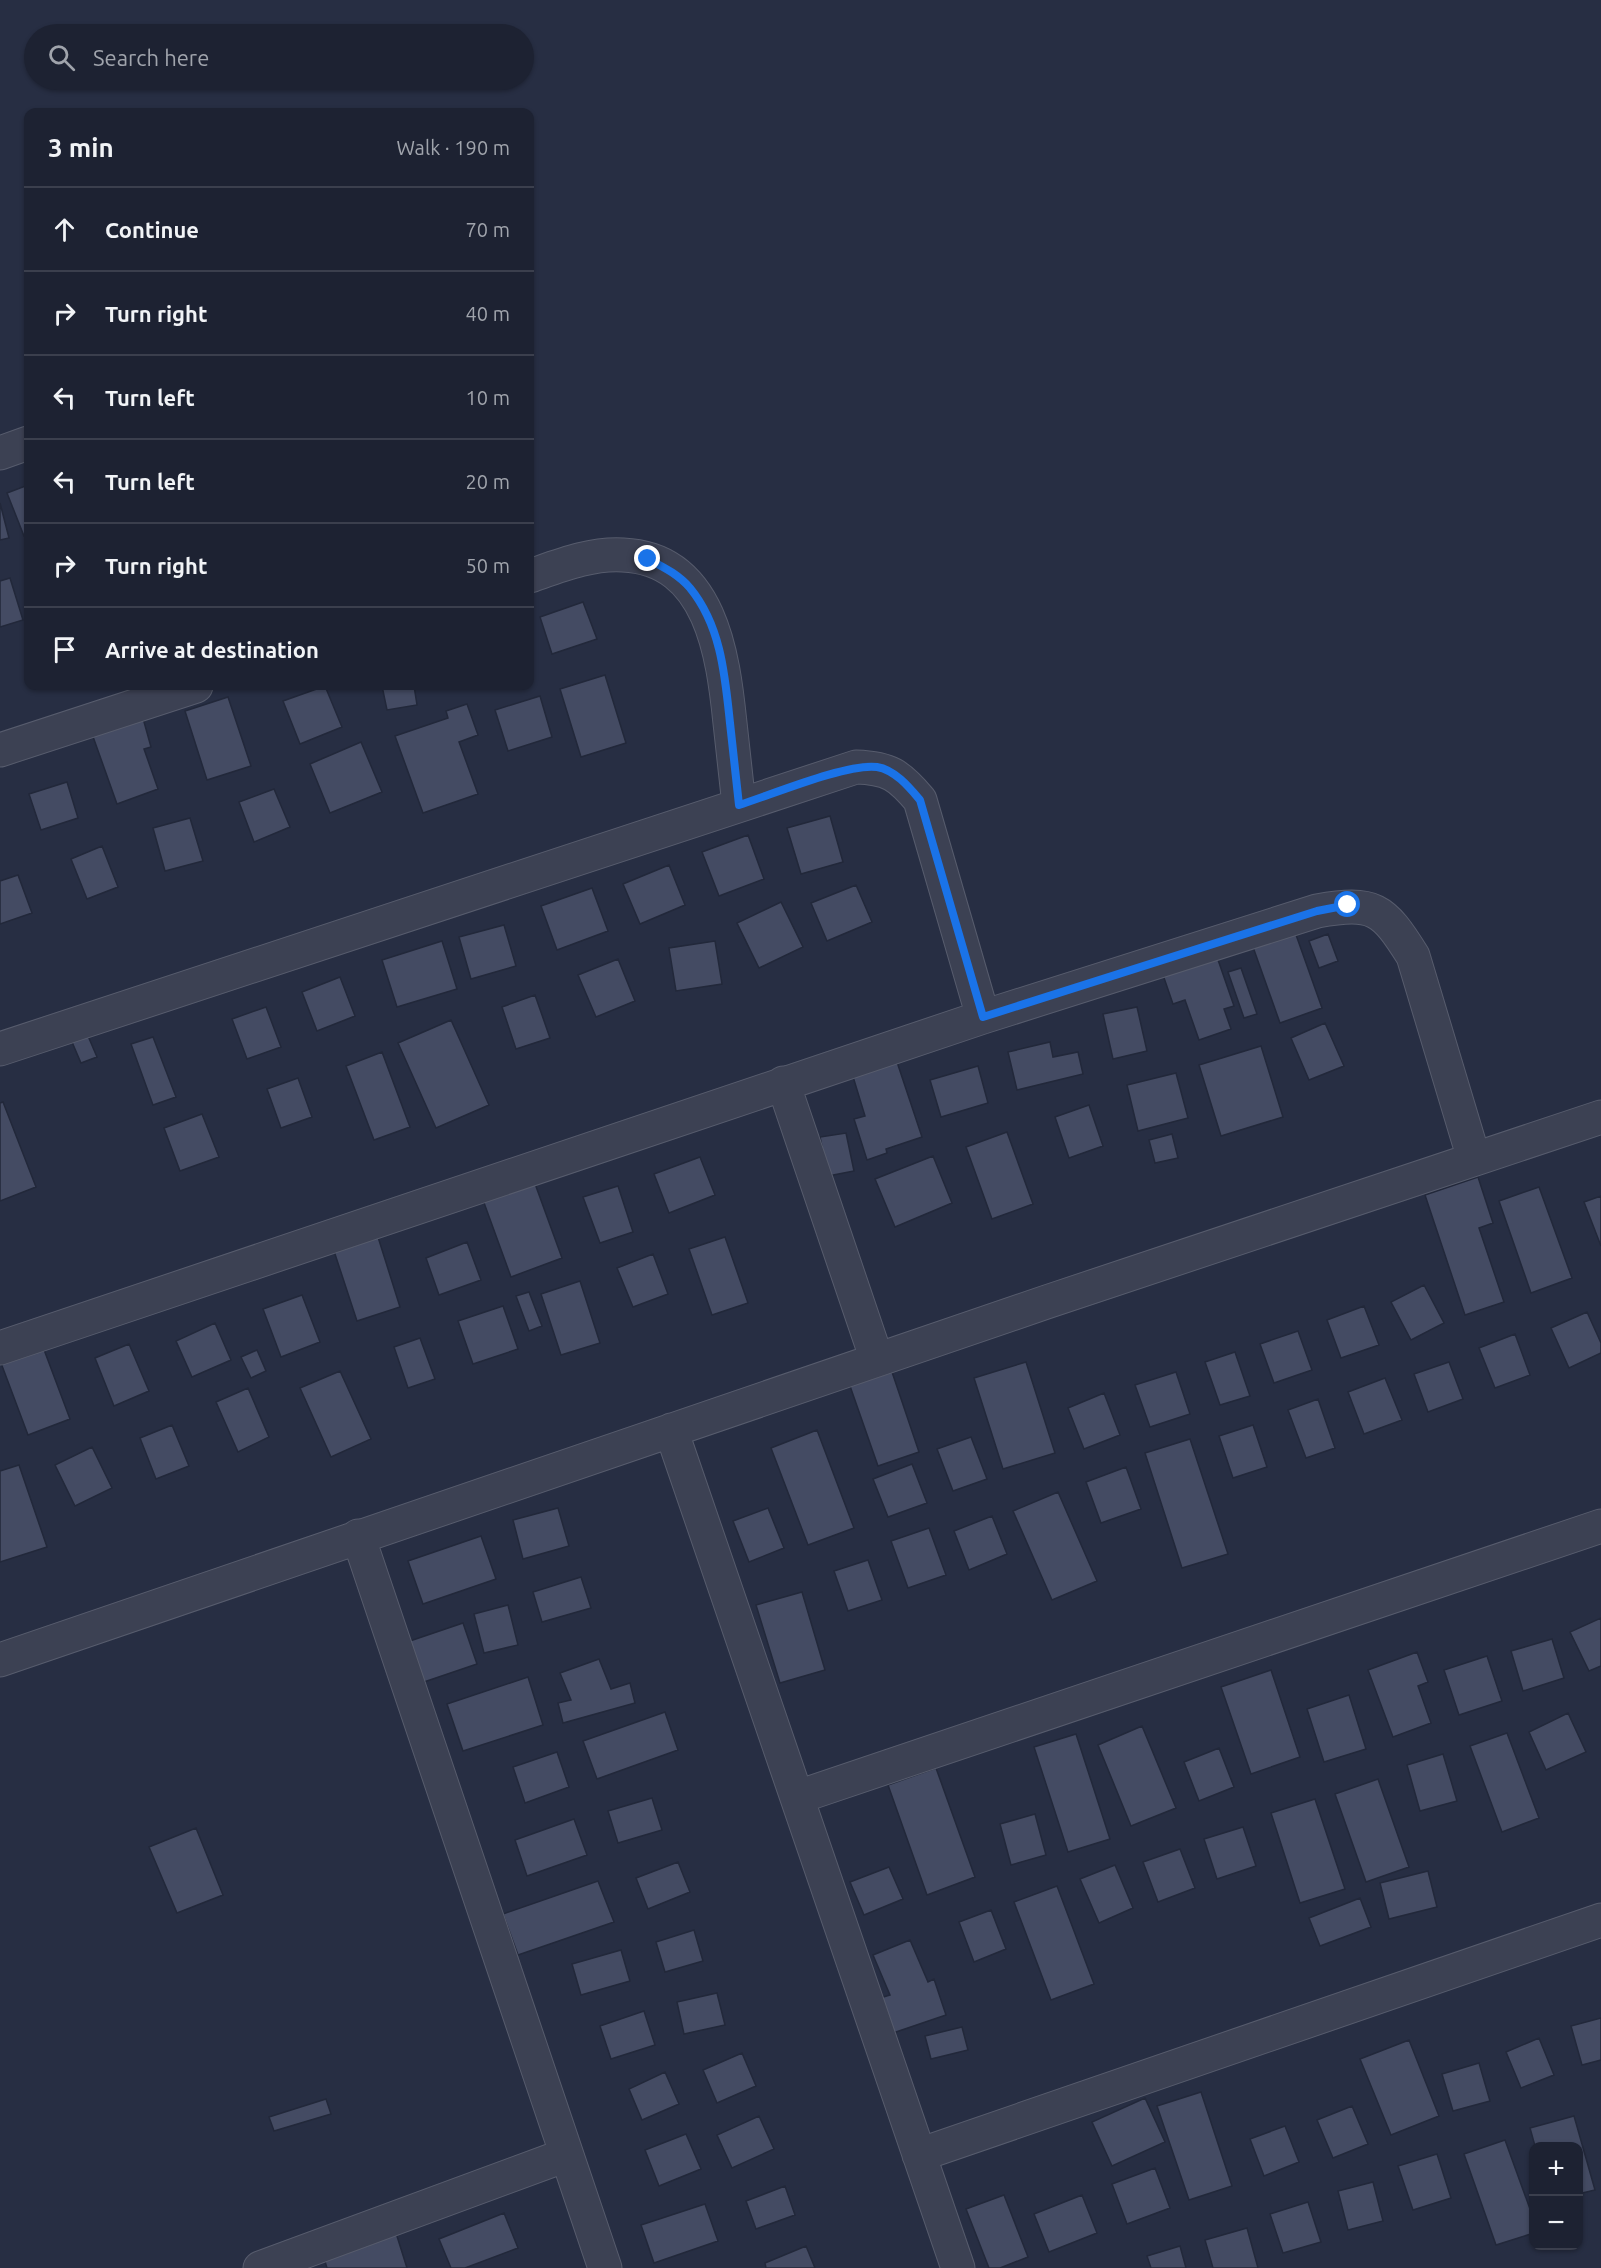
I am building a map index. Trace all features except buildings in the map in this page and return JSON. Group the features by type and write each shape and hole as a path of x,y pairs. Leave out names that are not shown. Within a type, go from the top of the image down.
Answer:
{"street":[{"path":"0,453 24,444"},
{"path":"534,575 584,558 622,555 648,559 673,572 688,586 701,603 713,629 724,667 739,805"},
{"path":"0,750 184,690"},
{"path":"0,1049 856,766 879,767 894,774 909,786 920,800 983,1017"},
{"path":"0,1347 983,1017 1317,911 1348,905 1372,909 1395,928 1413,956 1474,1159"},
{"path":"783,1083 877,1360"},
{"path":"0,1660 358,1536 1601,1117"},
{"path":"671,1430 958,2268"},
{"path":"798,1797 1601,1526"},
{"path":"358,1536 605,2268"},
{"path":"919,2156 1601,1920"},
{"path":"260,2268 298,2262 566,2155"}],"route":[{"path":"648,559 673,572 688,586 701,603 713,629 724,667 739,805 856,766 879,767 894,774 909,786 920,800 983,1017 1317,911 1348,905"}]}
